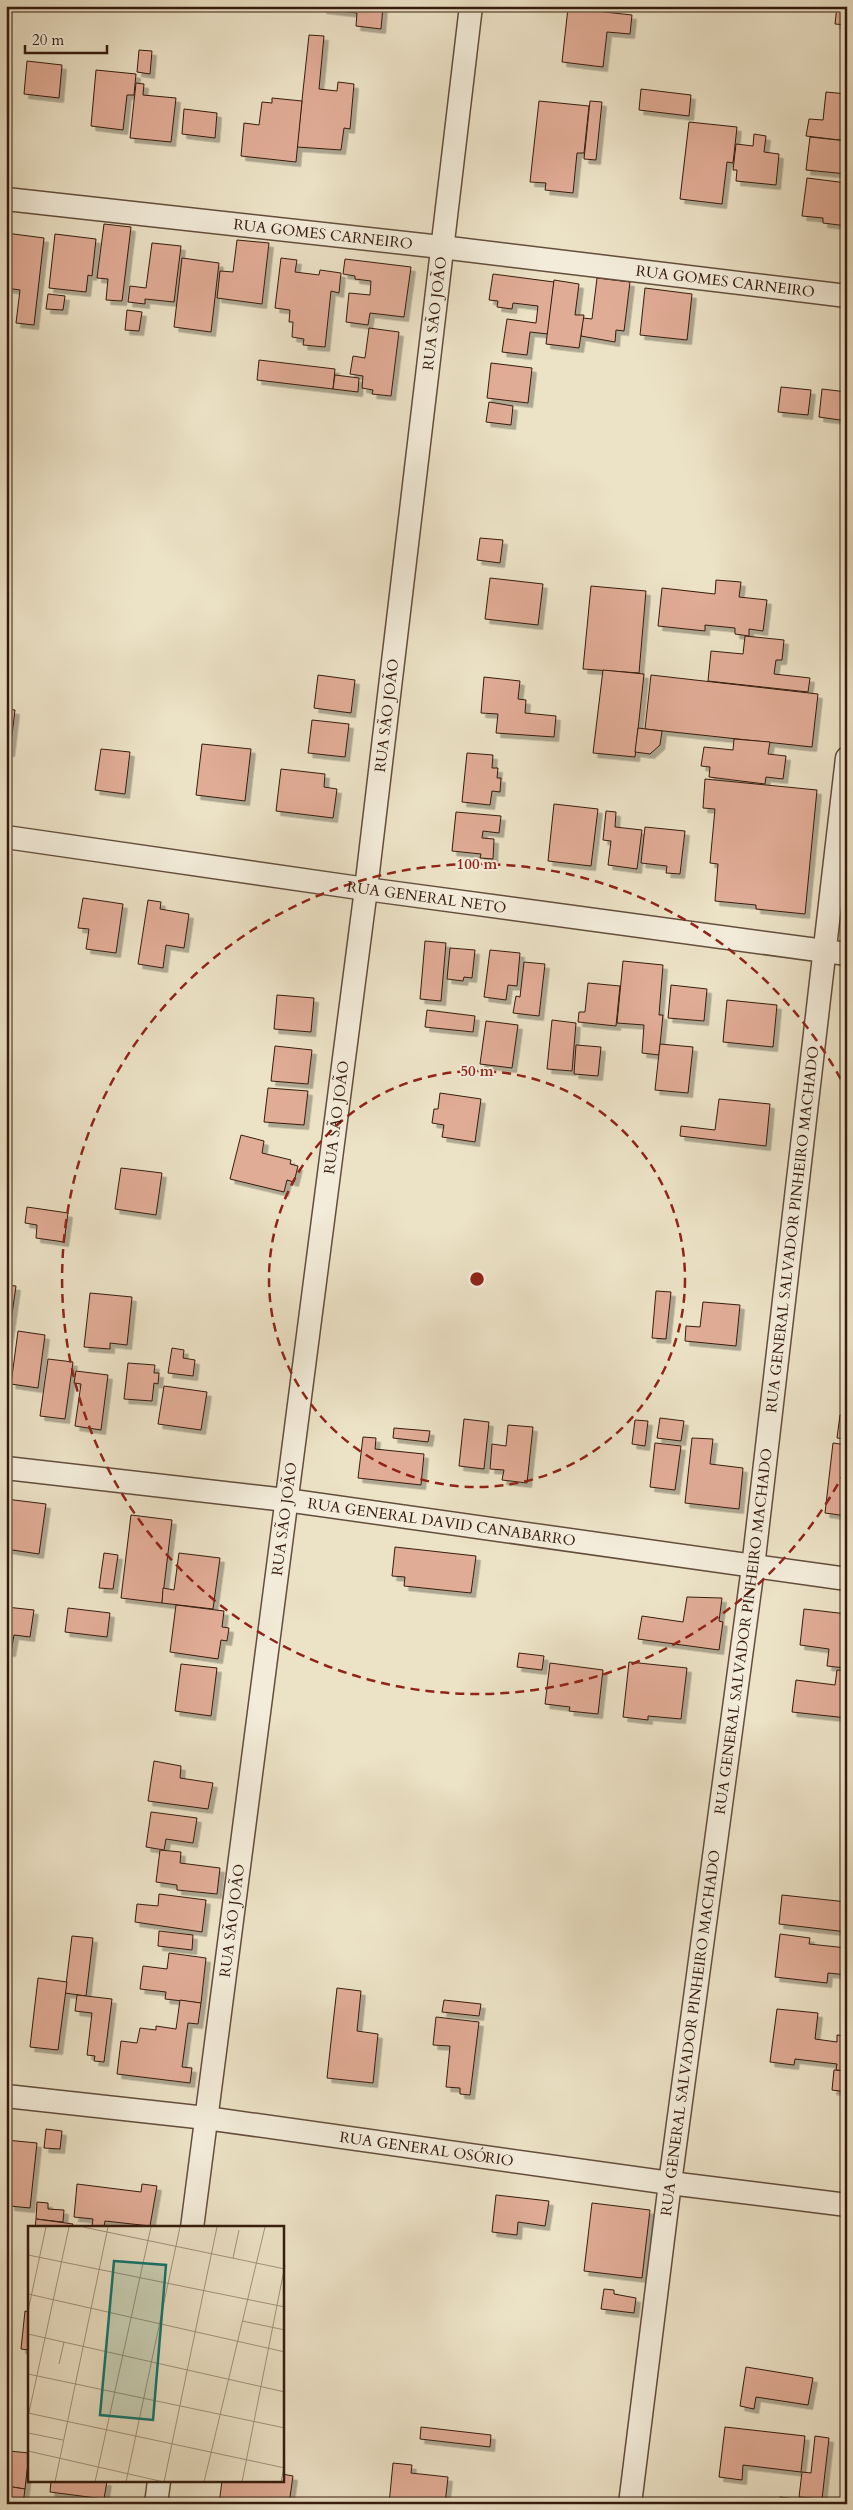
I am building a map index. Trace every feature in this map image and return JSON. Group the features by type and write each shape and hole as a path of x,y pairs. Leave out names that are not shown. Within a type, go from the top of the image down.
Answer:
{"street":[{"name":"RUA SÃO JOÃO","path":"192,2226 366,889 471,6"},
{"name":"RUA GOMES CARNEIRO","path":"6,199 441,247 847,296"},
{"name":"RUA GENERAL SALVADOR PINHEIRO MACHADO","path":"630,2504 670,2183 836,952 847,758"},
{"name":"RUA GENERAL NETO","path":"6,837 366,889 836,952"},
{"name":"RUA GENERAL DAVID CANABARRO","path":"6,1468 286,1500 847,1579"},
{"name":"RUA GENERAL OSÓRIO","path":"6,2096 206,2118 670,2183 847,2205"},
{"path":"156,2504 159,2482"}],"building":[{"path":"323,6 383,6 381,29 356,26 357,13 322,9"},
{"path":"576,6 611,6 610,13 575,10"},
{"path":"837,6 847,6 847,25 835,24"},
{"path":"568,8 632,15 630,34 607,32 603,67 562,62"},
{"path":"309,35 324,36 319,89 337,91 338,82 354,84 350,129 344,128 341,150 297,147"},
{"path":"139,50 152,51 150,74 137,72"},
{"path":"27,61 62,65 59,98 24,94"},
{"path":"96,70 136,74 134,95 127,95 123,130 91,126"},
{"path":"136,83 144,84 143,95 176,98 171,142 130,138"},
{"path":"641,89 691,95 689,116 639,110"},
{"path":"826,92 847,94 847,141 806,136 809,119 823,120"},
{"path":"272,98 302,101 296,162 241,156 244,123 259,125 262,102 272,103"},
{"path":"539,101 589,106 584,153 577,153 573,193 545,190 546,183 530,182"},
{"path":"590,101 602,102 596,160 584,159"},
{"path":"184,109 217,113 215,138 182,134"},
{"path":"689,122 737,127 733,163 727,162 722,204 680,199"},
{"path":"754,134 766,136 764,152 779,154 776,185 736,181 737,170 733,170 736,144 753,146"},
{"path":"810,137 847,141 847,174 806,170"},
{"path":"807,178 847,183 847,226 823,223 823,218 802,216"},
{"path":"104,224 131,227 122,301 106,300 108,279 97,278"},
{"path":"6,233 44,238 34,325 16,323 20,290 6,288"},
{"path":"55,234 96,239 92,276 88,275 86,292 49,288"},
{"path":"237,240 269,243 262,304 217,298 220,271 233,272"},
{"path":"152,243 181,246 174,302 145,299 145,304 128,302 130,286 146,288"},
{"path":"182,258 219,263 211,332 174,327"},
{"path":"281,258 297,260 295,272 319,275 320,270 341,273 339,293 331,291 325,347 303,345 304,339 292,337 293,322 289,322 290,310 275,308"},
{"path":"345,259 411,267 404,317 370,313 368,325 346,322 349,293 370,295 371,281 355,279 355,276 343,274"},
{"path":"493,274 554,282 548,334 530,332 527,355 502,352 507,319 536,323 538,306 513,303 512,309 497,307 498,301 489,300"},
{"path":"597,278 630,282 624,331 616,330 615,342 581,336 583,318 592,319"},
{"path":"554,280 579,284 575,315 584,315 579,348 546,344"},
{"path":"645,288 692,294 687,340 640,335"},
{"path":"48,294 65,296 63,310 46,309"},
{"path":"127,310 142,312 139,331 125,330"},
{"path":"369,328 399,332 391,396 372,394 373,390 362,388 363,376 350,374 353,356 365,358"},
{"path":"259,360 335,369 333,389 257,380"},
{"path":"491,363 532,368 528,403 487,398"},
{"path":"335,375 359,378 358,392 333,389"},
{"path":"781,387 811,390 808,415 778,412"},
{"path":"822,389 847,392 847,421 819,417"},
{"path":"489,402 513,406 511,425 486,422"},
{"path":"480,538 503,540 500,563 477,560"},
{"path":"490,578 543,584 538,625 485,619"},
{"path":"716,580 741,582 739,597 767,600 763,631 749,629 749,636 735,634 735,628 705,625 705,631 658,626 662,588 715,594"},
{"path":"591,586 646,591 639,673 583,669"},
{"path":"745,636 784,640 782,660 776,660 774,674 810,678 808,692 708,681 711,651 743,654"},
{"path":"603,670 644,674 635,757 593,753"},
{"path":"318,675 355,680 351,713 314,708"},
{"path":"651,675 818,694 812,747 645,729"},
{"path":"484,677 520,681 518,699 526,700 525,713 556,716 554,737 496,733 498,714 481,713"},
{"path":"6,709 15,710 10,752 6,752"},
{"path":"312,720 349,724 345,757 308,753"},
{"path":"638,728 662,731 660,745 650,754 635,752"},
{"path":"734,739 770,742 768,754 786,756 783,779 766,777 765,784 709,777 710,767 701,766 704,747 733,750"},
{"path":"202,744 251,749 245,801 196,795"},
{"path":"101,749 130,752 125,794 95,790"},
{"path":"467,753 493,755 492,768 498,768 497,778 501,778 500,792 492,791 490,805 462,802"},
{"path":"281,769 325,774 324,787 337,789 333,818 276,811"},
{"path":"705,779 817,790 805,914 756,909 756,905 715,901 718,864 710,863 715,809 703,808"},
{"path":"554,804 598,809 591,866 548,861"},
{"path":"606,811 616,812 615,827 642,830 637,869 608,865 611,841 603,840"},
{"path":"456,812 501,816 499,833 483,831 482,838 494,839 493,859 480,858 481,854 452,851"},
{"path":"645,827 685,831 680,874 666,873 667,866 641,863"},
{"path":"83,898 123,904 116,953 86,949 89,929 78,928"},
{"path":"148,900 161,902 160,909 189,914 184,948 166,945 163,968 138,964"},
{"path":"425,941 446,943 441,1001 420,999"},
{"path":"450,948 475,950 472,978 464,977 463,981 447,979"},
{"path":"490,950 520,953 517,986 508,985 506,1000 484,997"},
{"path":"623,961 663,965 659,1015 663,1015 659,1055 642,1053 644,1025 617,1023"},
{"path":"524,962 545,964 539,1016 513,1013 516,996 520,997"},
{"path":"588,983 620,986 616,1026 578,1022 579,1012 585,1012"},
{"path":"671,985 707,989 704,1021 668,1018"},
{"path":"277,995 314,998 311,1032 274,1029"},
{"path":"727,1000 777,1005 773,1047 723,1042"},
{"path":"427,1010 475,1016 473,1032 425,1027"},
{"path":"552,1020 576,1023 572,1071 547,1069"},
{"path":"486,1021 518,1025 512,1068 480,1064"},
{"path":"660,1044 693,1047 688,1093 655,1090"},
{"path":"576,1045 601,1047 598,1076 574,1074"},
{"path":"275,1046 312,1050 308,1084 271,1081"},
{"path":"268,1088 308,1091 304,1125 264,1122"},
{"path":"440,1093 481,1099 475,1142 442,1137 444,1125 432,1123 434,1109 438,1109"},
{"path":"719,1099 770,1104 766,1146 680,1136 681,1126 715,1130"},
{"path":"241,1135 264,1141 262,1153 291,1160 290,1164 298,1166 294,1182 287,1180 284,1192 230,1179"},
{"path":"121,1168 162,1173 156,1215 115,1209"},
{"path":"27,1207 68,1213 64,1242 36,1238 37,1225 25,1223"},
{"path":"6,1285 16,1286 6,1356"},
{"path":"656,1291 671,1292 666,1339 652,1338"},
{"path":"90,1293 132,1297 127,1345 110,1343 110,1349 84,1347"},
{"path":"703,1302 740,1305 736,1346 685,1341 686,1326 700,1327"},
{"path":"18,1331 45,1335 38,1388 11,1384"},
{"path":"172,1348 184,1350 183,1358 195,1360 193,1376 168,1373"},
{"path":"48,1359 73,1362 65,1419 40,1416"},
{"path":"128,1363 155,1365 154,1373 159,1373 158,1384 154,1383 152,1401 124,1399"},
{"path":"76,1371 108,1375 101,1430 75,1426 81,1384 74,1383"},
{"path":"164,1386 207,1392 201,1430 158,1424"},
{"path":"840,1415 847,1416 847,1439 837,1438"},
{"path":"660,1418 684,1421 681,1441 657,1438"},
{"path":"464,1419 489,1422 484,1469 459,1466"},
{"path":"635,1420 648,1421 645,1446 632,1444"},
{"path":"508,1425 533,1427 527,1483 502,1480 504,1470 490,1469 492,1444 506,1446"},
{"path":"394,1428 430,1431 428,1442 393,1438"},
{"path":"363,1437 376,1438 375,1449 424,1454 421,1485 358,1478"},
{"path":"692,1438 713,1439 710,1464 743,1468 739,1509 685,1503"},
{"path":"655,1443 681,1446 675,1490 650,1487"},
{"path":"833,1443 847,1445 847,1516 825,1513"},
{"path":"6,1499 46,1504 39,1554 6,1549"},
{"path":"131,1515 172,1520 162,1603 121,1598"},
{"path":"395,1547 476,1556 471,1593 404,1586 405,1577 392,1576"},
{"path":"104,1553 118,1555 113,1589 99,1588"},
{"path":"179,1553 220,1558 213,1609 162,1603 163,1588 174,1590"},
{"path":"687,1597 722,1598 719,1621 723,1622 719,1650 638,1639 642,1616 683,1622"},
{"path":"176,1605 224,1611 222,1627 229,1628 227,1641 221,1640 218,1659 170,1652"},
{"path":"6,1607 34,1610 30,1637 14,1635 11,1652 6,1652"},
{"path":"68,1608 110,1613 107,1637 65,1632"},
{"path":"804,1609 847,1614 845,1668 827,1666 829,1649 800,1645"},
{"path":"519,1653 544,1656 542,1670 517,1667"},
{"path":"629,1662 687,1668 681,1719 648,1716 648,1720 623,1717"},
{"path":"550,1663 603,1670 598,1714 569,1711 570,1707 545,1704"},
{"path":"181,1664 217,1668 211,1716 175,1711"},
{"path":"837,1670 847,1671 847,1718 792,1712 796,1680 835,1685"},
{"path":"154,1761 181,1766 180,1778 213,1783 208,1809 148,1801"},
{"path":"151,1812 197,1818 193,1843 166,1839 164,1850 146,1847"},
{"path":"160,1850 181,1852 180,1863 220,1868 217,1894 177,1890 177,1885 156,1882"},
{"path":"159,1894 206,1900 202,1932 135,1922 137,1904 158,1906"},
{"path":"782,1895 847,1902 847,1932 779,1924"},
{"path":"159,1931 193,1935 192,1950 158,1946"},
{"path":"780,1934 810,1938 809,1944 847,1948 847,1975 828,1973 827,1983 775,1977"},
{"path":"72,1936 93,1938 86,1996 65,1993"},
{"path":"169,1953 206,1958 201,2003 165,1999 166,1992 140,1989 143,1966 167,1969"},
{"path":"38,1978 67,1982 58,2050 30,2047"},
{"path":"337,1988 361,1991 357,2031 378,2034 373,2083 327,2078"},
{"path":"77,1995 112,1999 104,2062 94,2061 95,2056 87,2055 92,2013 75,2011"},
{"path":"180,2000 201,2003 198,2024 188,2023 182,2067 192,2068 190,2083 117,2074 121,2041 137,2043 140,2028 156,2030 156,2026 176,2029"},
{"path":"444,2000 481,2004 479,2016 442,2012"},
{"path":"777,2009 818,2013 815,2039 837,2042 837,2035 847,2036 847,2071 836,2070 837,2064 795,2059 794,2065 770,2062"},
{"path":"436,2017 479,2022 470,2095 460,2094 460,2088 446,2087 450,2046 433,2045"},
{"path":"834,2070 847,2071 847,2092 832,2090"},
{"path":"46,2129 62,2131 60,2149 44,2148"},
{"path":"6,2140 37,2143 30,2208 10,2206 11,2191 6,2190"},
{"path":"77,2184 141,2192 142,2184 157,2186 150,2226 105,2221 104,2226 92,2226 93,2219 74,2217"},
{"path":"496,2195 549,2201 545,2226 518,2222 517,2235 492,2232"},
{"path":"37,2202 48,2203 48,2209 64,2210 63,2222 36,2219"},
{"path":"592,2203 650,2210 642,2278 584,2271"},
{"path":"36,2219 73,2224 72,2226 35,2226"},
{"path":"604,2289 614,2290 614,2294 636,2298 634,2313 601,2309"},
{"path":"25,2311 28,2312 28,2350 21,2349"},
{"path":"746,2367 813,2378 808,2405 756,2397 754,2409 740,2406"},
{"path":"421,2427 491,2435 490,2447 420,2439"},
{"path":"725,2427 805,2436 801,2472 743,2465 742,2480 719,2477"},
{"path":"815,2436 829,2438 822,2499 799,2497 802,2472 811,2473"},
{"path":"9,2451 28,2453 25,2489 6,2486"},
{"path":"393,2463 412,2465 411,2473 448,2477 445,2504 389,2504"},
{"path":"284,2474 293,2476 289,2504 219,2504 222,2482 284,2482"},
{"path":"51,2482 107,2482 104,2499 50,2492"},
{"path":"6,2486 25,2489 23,2504 6,2504"},
{"path":"780,2497 812,2501 812,2504 779,2504"}]}
